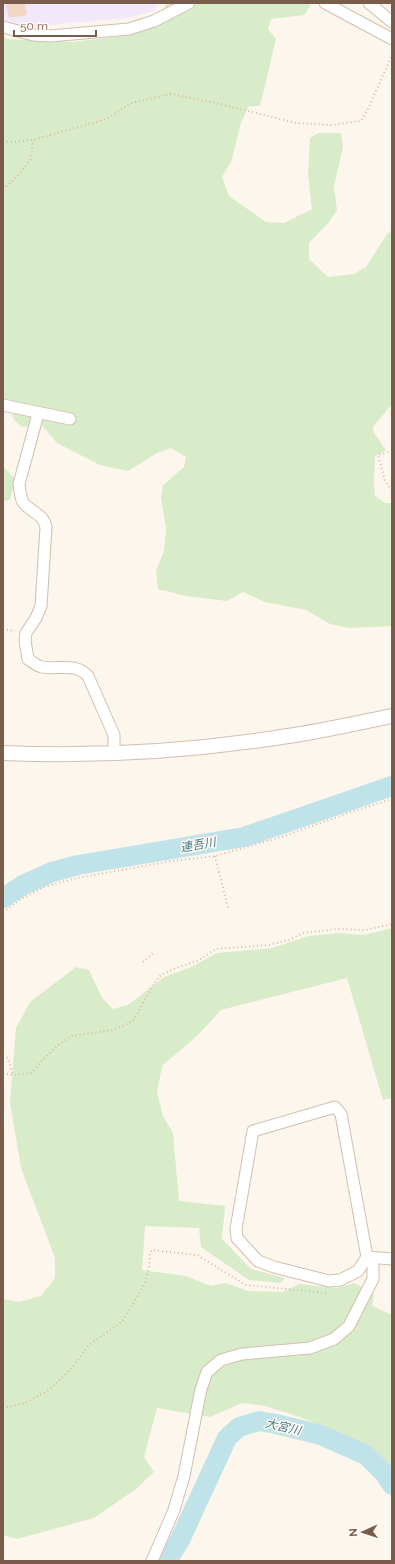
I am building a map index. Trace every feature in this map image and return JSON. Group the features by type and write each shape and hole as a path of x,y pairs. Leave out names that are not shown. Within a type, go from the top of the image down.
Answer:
{"street":[{"path":"3,27 33,36 50,36 129,29 154,21 189,3"},
{"path":"325,3 392,38"},
{"path":"369,3 392,22"},
{"path":"3,405 38,414 70,419"},
{"path":"38,414 20,484 20,494 23,502 44,520 46,527 41,606 36,618 26,633 25,641 28,659 41,667 75,668 83,671 88,676 114,735 114,752"},
{"path":"3,753 40,754 185,749 289,736 392,716"},
{"path":"152,1561 174,1510 180,1490 201,1389 207,1372 221,1360 242,1354 310,1348 334,1339 349,1326 373,1279 370,1258 341,1114 335,1108 253,1131 236,1229 238,1238 258,1261 274,1267 330,1281 340,1280 358,1271 370,1258 392,1259"}],"path":[{"path":"3,141 10,142 33,140 107,119 131,103 171,94 220,104 296,123 331,125 361,121 368,111 392,55"},
{"path":"3,189 18,177 31,159 33,140"},
{"path":"392,451 378,455 385,482 392,491"},
{"path":"3,912 21,899 44,887 77,878 172,861 214,856 281,837 392,799"},
{"path":"214,856 228,908"},
{"path":"3,1073 13,1075 32,1073 42,1060 58,1045 72,1036 112,1030 134,1020 152,986 161,975 199,960 216,949 268,945 289,940 303,933 338,929 366,930 392,924"},
{"path":"143,962 154,952"},
{"path":"3,1056 8,1058 13,1075"},
{"path":"3,1408 25,1402 49,1390 73,1368 89,1345 123,1321 144,1285 149,1267 150,1253 152,1250 197,1255 246,1285 326,1293 330,1281"}],"shaded area":[{"path":"3,3 157,3 155,11 126,18 31,27 3,20"}],"green space":[{"path":"166,3 307,3 311,5 304,15 271,19 268,29 276,39 260,106 249,106 241,123 231,162 222,177 229,196 266,222 284,223 312,209 308,175 310,138 318,133 341,133 343,147 334,186 337,210 329,222 309,243 309,259 328,277 354,274 366,267 387,234 392,231 392,404 373,427 374,433 386,450 375,456 375,496 385,503 392,503 392,626 349,628 330,624 306,610 265,602 243,592 227,601 186,596 158,589 156,571 164,551 166,528 161,498 163,485 184,467 186,457 171,448 157,453 128,471 100,465 57,443 41,424 22,427 14,420 10,403 3,400 3,37 8,39 73,42 122,36 160,24"},
{"path":"3,466 15,479 10,500 3,501"},
{"path":"392,928 392,1098 383,1100 347,978 221,1010 197,1036 162,1066 157,1092 163,1116 173,1133 179,1201 225,1206 222,1239 251,1269 285,1278 281,1283 249,1280 201,1247 199,1228 145,1226 142,1270 186,1276 211,1286 226,1283 248,1291 283,1292 299,1284 336,1288 354,1283 374,1293 372,1306 392,1315 392,1475 362,1445 300,1417 265,1406 242,1403 210,1417 157,1408 144,1457 154,1472 136,1489 94,1518 17,1539 3,1535 3,1299 19,1302 41,1296 55,1278 55,1258 21,1168 10,1103 16,1028 30,1002 76,967 89,970 102,998 113,1009 128,1005 164,977 191,967 217,953 272,948 308,936 339,933 364,935"}],"building":[{"path":"6,3 25,3 27,15 9,18"}],"waterway":[{"name":"連吾川","path":"3,898 23,885 52,872 78,865 244,837 392,786"},
{"name":"大宮川","path":"167,1561 180,1540 227,1438 239,1427 259,1421 321,1435 366,1455 384,1473 392,1485"}]}
